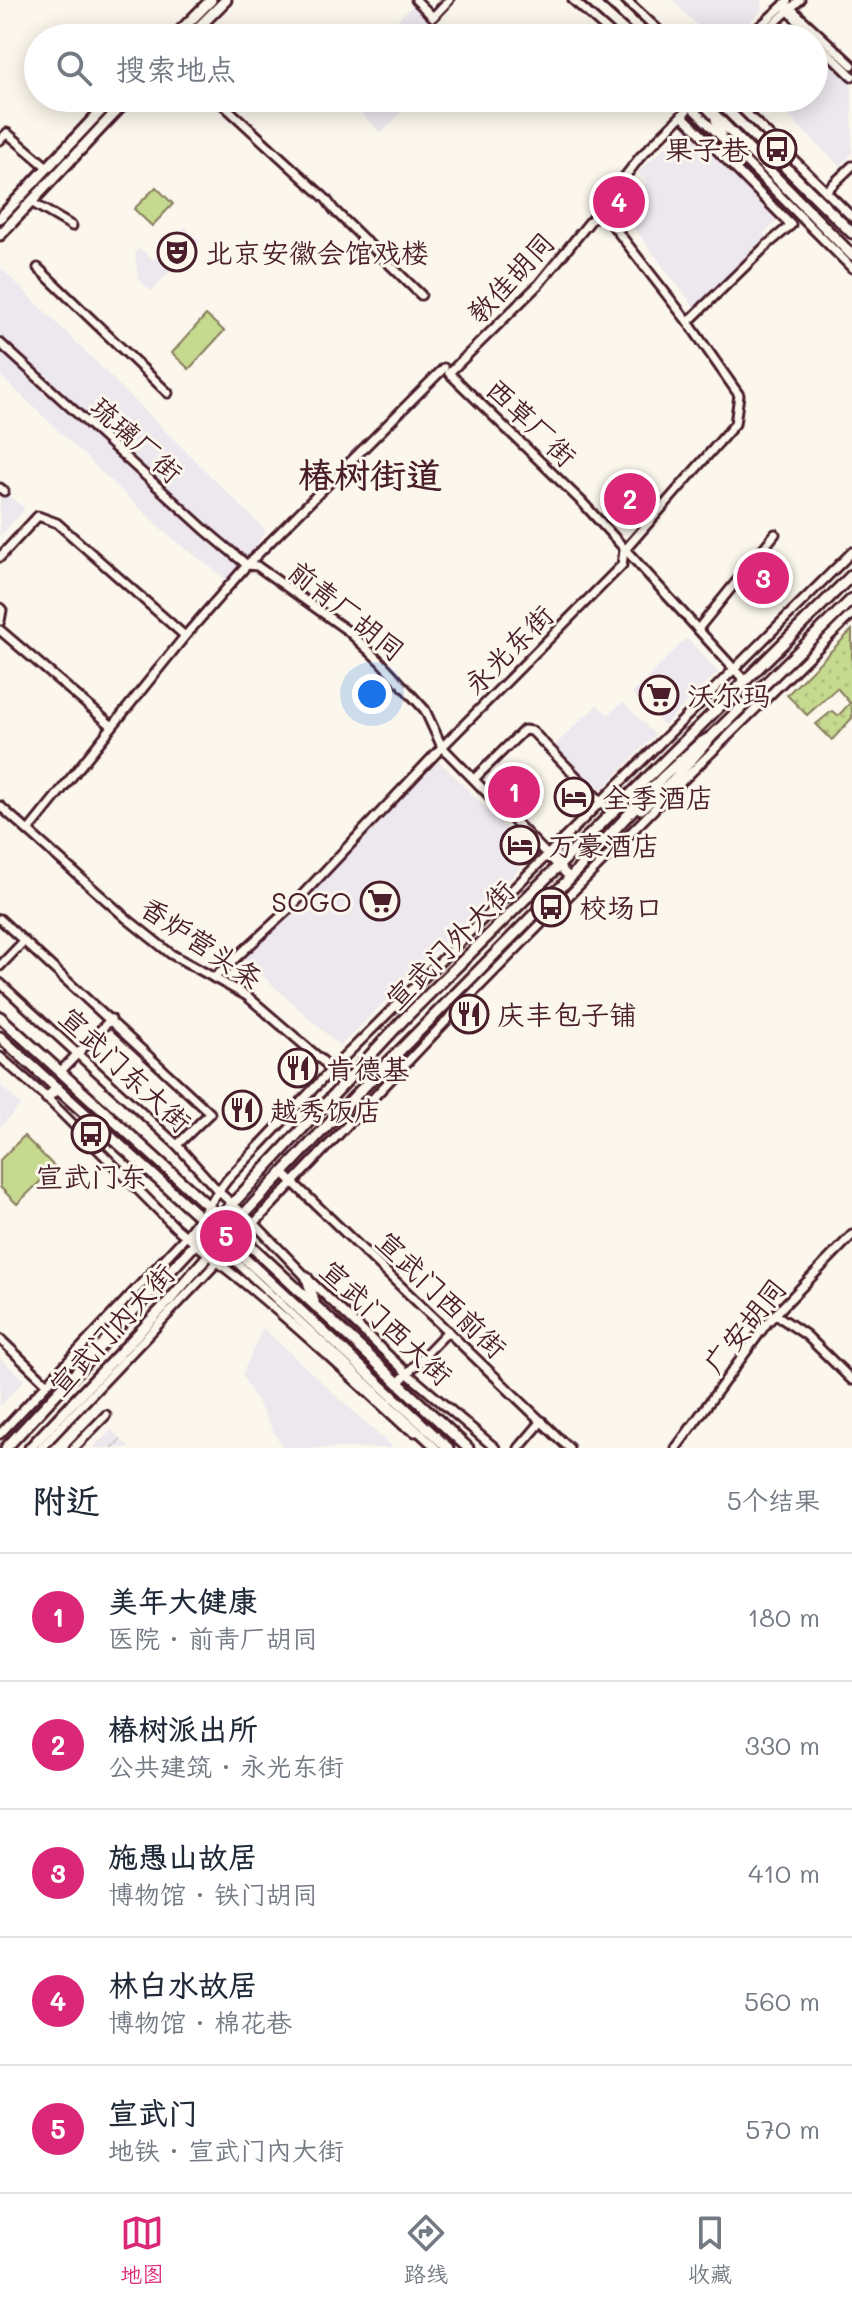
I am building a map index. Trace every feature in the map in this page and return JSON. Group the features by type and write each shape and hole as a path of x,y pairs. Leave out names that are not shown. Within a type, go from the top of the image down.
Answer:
{"main road":[{"path":"187,24 211,0"},
{"path":"202,24 226,0"},
{"path":"590,0 617,24"},
{"path":"609,0 634,24"},
{"path":"0,218 100,112"},
{"path":"0,235 116,112"},
{"path":"709,112 852,255"},
{"path":"729,112 852,233"},
{"path":"715,116 721,135"},
{"path":"777,192 798,200"},
{"name":"宣武门外大街","path":"209,1229 404,1019 852,575"},
{"name":"宣武门外大街","path":"232,1228 355,1096 614,833 662,778 711,737 852,599"},
{"name":"宣武门东大街","path":"0,1017 219,1216"},
{"path":"0,1037 57,1088 47,1098"},
{"name":"宣武门西大街","path":"57,1088 209,1229 233,1247 430,1436 448,1448"},
{"name":"宣武门西大街","path":"219,1216 468,1448"},
{"name":"宣武门内大街","path":"30,1448 232,1228"},
{"name":"宣武门内大街","path":"6,1448 209,1229"},
{"path":"307,1278 315,1304"}],"street":[{"path":"416,0 433,17 449,0"},
{"path":"573,0 600,24"},
{"path":"626,0 652,24"},
{"path":"765,24 800,0"},
{"path":"771,24 788,6"},
{"path":"788,6 803,24"},
{"path":"788,6 808,24"},
{"path":"828,43 852,65"},
{"path":"828,52 852,76"},
{"path":"231,112 326,199 421,295"},
{"name":"教佳胡同","path":"29,830 185,636 247,565 539,284 640,157 685,112"},
{"path":"702,112 852,268"},
{"path":"745,112 852,217"},
{"path":"682,115 791,225 688,322"},
{"path":"0,140 7,133 47,167"},
{"path":"826,191 852,166"},
{"path":"31,202 72,226"},
{"name":"永光东街","path":"214,978 291,907 442,747 622,565 624,551 735,424 739,395 688,322 600,209"},
{"path":"38,268 168,393"},
{"name":"琉璃厂街","path":"0,343 247,565"},
{"name":"西草厂街","path":"446,371 582,502 745,681"},
{"path":"0,557 38,516 57,523 185,636"},
{"path":"698,629 775,534"},
{"path":"0,1434 186,1236 227,1180 332,1069 852,552"},
{"name":"前青厂胡同","path":"247,565 257,566 322,612 380,661 425,710 442,747 570,878"},
{"path":"0,608 0,621"},
{"path":"41,1448 219,1263 292,1181 621,842 852,614"},
{"path":"0,630 112,726"},
{"path":"474,779 514,738 524,730 532,731 611,812"},
{"name":"香炉营头条","path":"0,806 148,936 171,954 247,996 346,1081"},
{"path":"0,919 210,1113 177,1145"},
{"path":"0,966 24,941"},
{"name":"宣武门东大街","path":"0,983 177,1145 231,1203"},
{"path":"60,1072 111,1019"},
{"path":"0,1057 47,1098 128,1182 186,1236"},
{"name":"宣武门西前街","path":"283,1173 569,1448"},
{"name":"宣武门西大街","path":"231,1203 408,1374 495,1448"},
{"path":"186,1236 209,1229"},
{"name":"广安胡同","path":"676,1448 775,1314 852,1235"},
{"name":"宣武门西大街","path":"186,1236 292,1322 404,1426 430,1436"},
{"path":"219,1263 233,1259 233,1247"},
{"name":"宣武门西大街","path":"233,1259 430,1436 436,1448"},
{"path":"775,1314 806,1335 852,1380"},
{"path":"398,1383 448,1331"},
{"path":"0,1339 47,1384"},
{"path":"75,1355 95,1353"},
{"path":"74,1448 106,1415"},
{"path":"519,1448 542,1421"}],"shaded area":[{"path":"672,0 762,0 761,11 747,24 696,24"},
{"path":"415,3 436,24 393,24"},
{"path":"828,61 852,84 852,153 840,166 784,112 828,112"},
{"path":"359,112 402,112 381,133"},
{"path":"687,127 779,219 695,308 621,211 647,182 638,172"},
{"path":"185,227 200,242 151,291 138,278 135,253 140,248 153,260"},
{"path":"0,267 266,531 239,569 227,580 167,534 0,375"},
{"path":"0,488 25,509 0,536"},
{"name":"沃尔玛","path":"687,638 718,672 664,725 632,694"},
{"path":"623,702 655,735 599,792 554,746 597,705 609,715"},
{"path":"439,761 533,855 340,1046 243,958"},
{"path":"0,1085 21,1105 0,1127"},
{"path":"263,1328 393,1448 283,1448 242,1375"},
{"path":"0,1358 24,1380 0,1406"},
{"path":"112,1430 130,1448 93,1448"}],"green space":[{"path":"156,187 173,204 152,226 134,209"},
{"path":"206,315 224,331 189,369 172,353"},
{"path":"852,630 852,718 832,740 816,724 832,711 838,716 850,703 837,688 807,715 787,695"},
{"path":"24,1136 55,1167 17,1204 0,1187 0,1160"}],"place":[{"name":"果子巷","path":"777,149"},
{"name":"林白水故居","path":"619,202"},
{"name":"北京安徽会馆戏楼","path":"177,252"},
{"name":"椿树派出所","path":"630,499"},
{"name":"施愚山故居","path":"763,578"},
{"name":"沃尔玛","path":"659,695"},
{"name":"美年大健康","path":"514,792"},
{"name":"全季酒店","path":"574,797"},
{"name":"万豪酒店","path":"520,845"},
{"name":"SOGO","path":"380,901"},
{"name":"校场口","path":"551,907"},
{"name":"庆丰包子铺","path":"469,1014"},
{"name":"肯德基","path":"298,1068"},
{"name":"越秀饭店","path":"242,1110"},
{"name":"宣武门东","path":"91,1134"},
{"name":"宣武门","path":"226,1236"}],"district":[{"name":"椿树街道","path":"370,473"}]}
